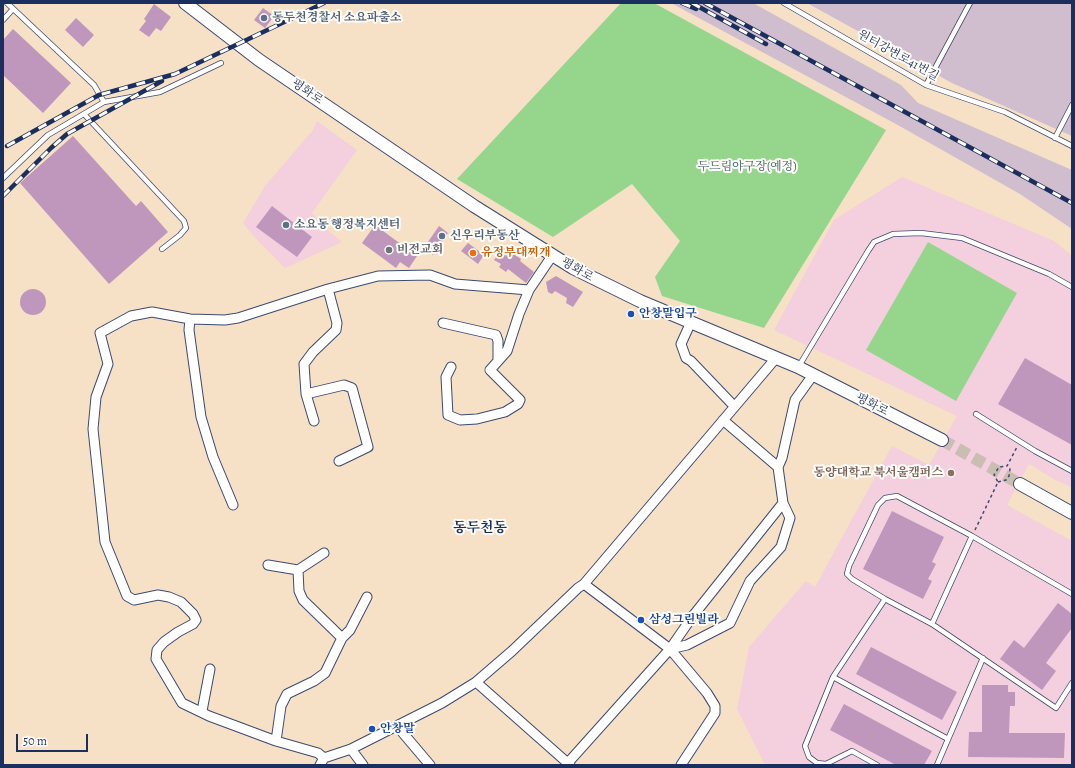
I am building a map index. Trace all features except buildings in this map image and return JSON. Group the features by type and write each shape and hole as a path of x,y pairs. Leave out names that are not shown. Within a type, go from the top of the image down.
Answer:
{"main road":[{"name":"평화로","path":"185,3 259,60 474,206 552,256 602,284 798,367 942,440"},
{"path":"1020,484 1072,513"}],"street":[{"path":"451,367 446,377 448,415 460,420 477,419 505,412 518,404 520,400 490,370 498,359 507,352 519,314 529,290 552,256"},
{"path":"529,290 455,284 430,275 378,276 328,289 238,318 225,320 190,319 152,312 131,316 100,333 108,364 96,397 93,429 105,542 127,596 134,600 158,595 169,597 181,602 193,614 196,620 193,624 164,642 157,650 156,659 182,703 202,711 209,716 276,741 318,753 322,762 442,703 476,682 512,651 584,584 776,358"},
{"path":"314,421 306,394 304,364 313,352 336,330 337,323 328,289"},
{"path":"190,319 189,330 201,417 213,457 233,505"},
{"path":"691,322 681,344 686,358 691,361 734,406"},
{"path":"443,323 496,334 498,341 498,359"},
{"path":"670,649 687,645 730,623 750,581 781,547 790,518 783,503 778,467 782,458 795,400 813,375"},
{"path":"306,394 344,385 352,388 368,447 339,461"},
{"path":"723,420 778,467"},
{"path":"476,682 568,764 670,649 692,617 783,503"},
{"path":"268,565 298,570 324,553"},
{"path":"298,570 299,591 303,600 342,638"},
{"path":"584,584 670,649 707,693 714,706 715,713 681,765"},
{"path":"276,741 281,706 287,694 314,681 325,673 342,638 350,630 368,597"},
{"path":"202,711 210,670"},
{"path":"397,726 430,765"},
{"path":"351,749 363,765"}],"lane":[{"path":"7,3 94,86 104,102"},
{"name":"원터강변로41번길","path":"784,3 926,85 1005,112 1072,146"},
{"path":"926,85 970,3"},
{"path":"3,20 13,8"},
{"path":"3,178 48,135 104,102 160,92 222,63"},
{"path":"1055,138 1072,105"},
{"path":"84,114 184,221 186,228 180,235 162,249"},
{"path":"798,367 874,242 893,234 921,233 962,238 1043,272 1072,287"},
{"path":"976,414 1019,441 1072,471"},
{"path":"1072,594 972,536 896,496 885,498 878,505 849,566 847,574 852,579 885,599 932,624 1056,708 1072,683"},
{"path":"932,624 972,536"},
{"path":"877,765 852,751 826,764 817,763 809,757 805,746 833,677 885,599"},
{"path":"937,765 983,658"},
{"path":"833,677 948,739"}],"path":[{"path":"1007,466 1019,441"},
{"path":"998,482 994,475 998,468 1007,466"},
{"path":"998,482 1006,480 1009,476 1010,469 1007,466"},
{"path":"972,536 998,482"}],"shaded area":[{"path":"671,3 753,3 901,85 918,103 1072,170 1072,229 1020,194 896,124"},
{"path":"807,3 1072,3 1072,136 952,83"},
{"path":"317,121 357,150 312,213 326,229 342,242 285,268 257,240 243,223 265,186 313,130"},
{"name":"동양대학교 북서울캠퍼스","path":"902,177 1054,241 1072,256 1072,487 1057,481 1029,464 1007,505 1072,541 1072,765 765,765 737,709 749,647 806,581 815,587 892,446 929,465 957,416 774,330 834,220"}],"green space":[{"name":"두드림야구장(예정)","path":"621,3 654,3 886,130 764,328 662,296 655,277 680,241 632,184 553,237 457,179"},
{"path":"928,242 1017,293 956,401 866,350"}],"tunnel":[{"path":"942,440 1020,484"}],"railway":[{"path":"7,146 99,95 175,74 324,3"},
{"path":"682,3 696,9"},
{"path":"692,3 766,44"},
{"path":"705,3 1072,203"},
{"path":"3,196 67,134 162,81"}],"place":[{"name":"동두천경찰서 소요파출소","path":"264,18"},
{"name":"소요동 행정복지센터","path":"286,225"},
{"name":"신우리부동산","path":"442,236"},
{"name":"비전교회","path":"389,250"},
{"name":"유정부대찌개","path":"473,253"},
{"name":"안창말입구","path":"631,314"},
{"name":"동양대학교 북서울캠퍼스","path":"951,473"},
{"name":"삼성그린빌라","path":"641,620"},
{"name":"안창말","path":"372,729"}],"district":[{"name":"동두천동","path":"480,529"}]}
